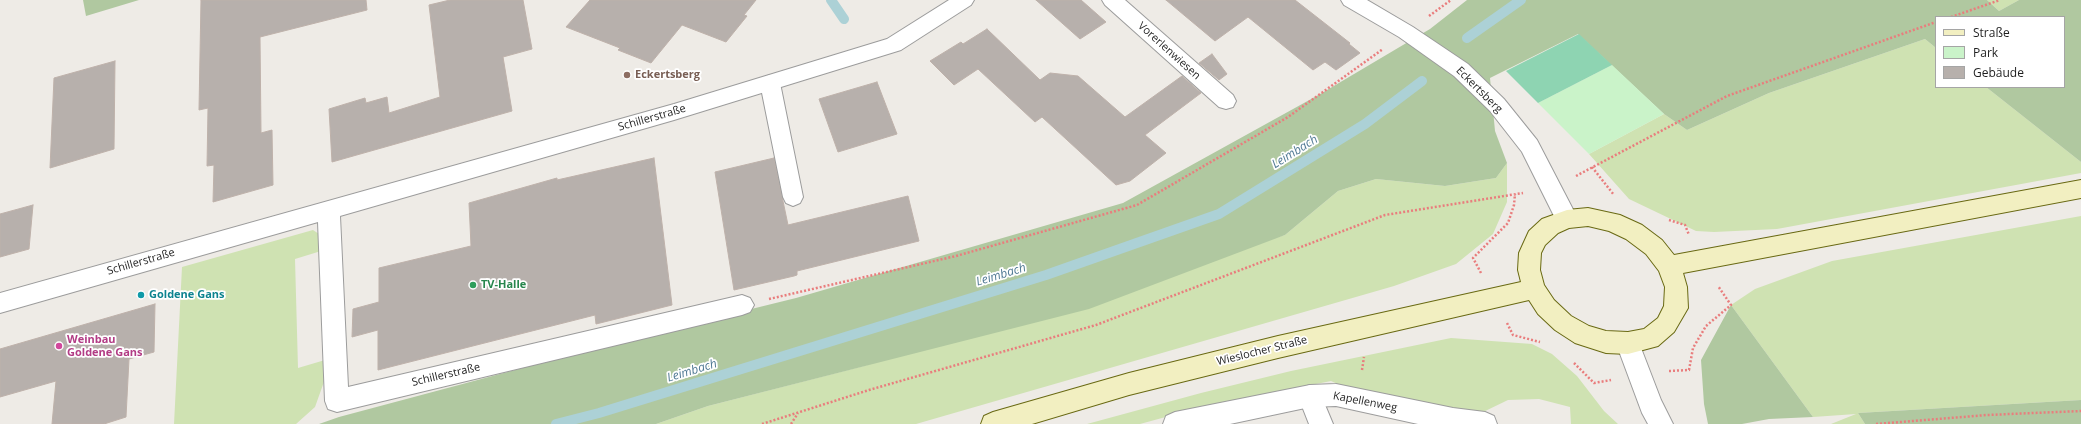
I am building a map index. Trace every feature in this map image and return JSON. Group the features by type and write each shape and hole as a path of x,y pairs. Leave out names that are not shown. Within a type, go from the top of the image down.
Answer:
{"main road":[{"path":"1668,266 2081,189"},
{"path":"1588,217 1612,222 1634,232 1654,247 1668,266 1676,287 1676,308 1666,325 1650,338 1628,343 1606,342 1583,335 1562,323 1546,307 1534,289 1529,270 1530,253 1537,238 1550,226 1567,219 1588,217"},
{"name":"Wieslocher Straße","path":"993,424 1129,384 1362,328 1534,289"}],"street":[{"name":"Schillerstraße","path":"0,303 770,83 894,45 964,0"},
{"name":"Vorerlenwiesen","path":"1112,0 1226,101"},
{"name":"Eckertsberg","path":"1350,0 1406,32 1461,70 1497,105 1530,146 1567,219"},
{"name":"Schillerstraße","path":"329,209 337,401 742,305"},
{"path":"1628,343 1651,405 1661,424"},
{"name":"Kapellenweg","path":"1175,424 1310,396 1336,395 1453,420 1485,424"}],"lane":[{"path":"770,83 793,197"},
{"path":"1310,396 1321,424"}],"path":[{"path":"1954,16 2000,0"},
{"path":"762,424 869,390 1096,325 1385,215 1552,188 1727,96 1935,22"},
{"path":"742,305 956,256 1137,205 1288,117 1406,32"},
{"path":"1592,167 1618,199"},
{"path":"1515,194 1514,205 1508,223 1492,242 1473,258 1513,335 1547,344"},
{"path":"1570,358 1594,383 1639,374 1689,370 1693,348 1706,326 1731,305 1701,260 1685,225 1663,218"},
{"path":"1357,400 1365,350 1362,328"},
{"path":"1876,424 1987,415 2081,411"},
{"path":"791,424 799,412"}],"green space":[{"path":"83,0 139,0 86,16"},
{"path":"1467,0 1987,0 1999,11 2019,0 2081,0 2081,162 1987,88 2065,88 2065,16 1935,16 1935,47 1925,39 1769,93 1687,130 1664,114 1578,34 1490,78 1495,131 1507,163 1496,178 1445,186 1376,179 1338,191 1285,235 1089,309 708,406 656,424 319,424 339,417 646,335 796,298 1123,203 1322,93 1430,29"},
{"path":"1987,0 2019,0 1999,11"},
{"path":"1579,34 1612,65 1538,103 1506,71"},
{"path":"1925,39 1935,47 1935,88 1987,88 2081,162 2081,173 1777,229 1714,232 1696,231 1629,199 1589,154 1664,114 1687,130 1769,93"},
{"path":"1612,65 1664,114 1589,154 1538,103"},
{"path":"1507,163 1507,202 1493,234 1456,264 1394,286 916,424 656,424 708,406 864,366 1285,235 1338,191 1376,179 1445,186 1496,178"},
{"path":"2081,216 2081,400 1858,413 1865,424 1831,424 1856,414 1813,417 1731,305 1755,289 1832,261"},
{"path":"313,230 319,234 321,251 295,259 298,368 325,360 325,379 315,407 296,424 174,424 182,267"},
{"path":"1731,305 1813,417 1769,419 1742,424 1708,424 1704,404 1701,360"},
{"path":"1451,338 1532,344 1552,354 1577,376 1604,411 1618,424 1571,424 1570,407 1539,399 1508,400 1479,414 1355,392 1331,381 1206,406 1140,424 1087,424 1201,393 1291,371"},
{"path":"2081,400 2081,424 1865,424 1858,413"}],"building":[{"path":"201,0 366,0 367,10 260,37 261,133 272,130 273,185 213,202 214,165 207,166 208,108 199,110"},
{"path":"450,0 523,0 532,49 503,57 512,111 332,162 329,109 365,98 366,103 387,97 389,113 440,97 429,5"},
{"path":"590,0 756,0 744,15 747,16 726,42 682,25 651,63 618,50 620,48 566,27"},
{"path":"1036,0 1081,0 1106,22 1080,39"},
{"path":"1166,0 1295,0 1350,43 1349,44 1360,53 1336,70 1325,62 1313,70 1248,17 1215,41"},
{"path":"987,29 1040,80 1050,73 1078,76 1125,117 1182,76 1201,93 1145,135 1166,153 1130,181 1116,185 1042,117 1035,122 978,69 954,85 930,61 961,42 963,44"},
{"path":"1212,54 1227,74 1219,80 1199,63"},
{"path":"115,61 114,149 50,168 54,78"},
{"path":"877,82 897,134 838,152 819,99"},
{"name":"TV-Halle","path":"654,158 672,305 596,324 595,315 378,370 378,330 352,337 353,309 379,302 379,268 471,246 469,203 557,178 557,180"},
{"path":"774,158 788,225 908,196 919,241 797,271 797,275 794,276 734,290 715,172"},
{"path":"33,205 29,249 0,257 0,214"},
{"path":"155,304 154,352 129,359 126,417 104,424 52,424 56,381 0,397 0,349"}],"waterway":[{"path":"831,0 844,19"},
{"name":"Leimbach","path":"1467,38 1521,0"},
{"name":"Leimbach","path":"556,424 599,413 1046,275 1219,214 1365,124 1422,81"}],"place":[{"name":"Eckertsberg","path":"627,75"},
{"name":"TV-Halle","path":"473,285"},
{"name":"Goldene Gans","path":"141,295"},
{"name":"Weinbau Goldene Gans","path":"59,346"}]}
